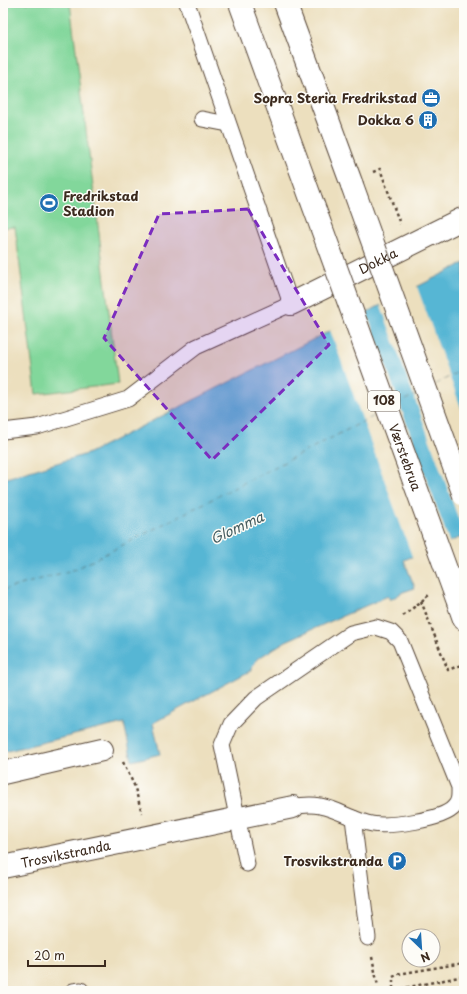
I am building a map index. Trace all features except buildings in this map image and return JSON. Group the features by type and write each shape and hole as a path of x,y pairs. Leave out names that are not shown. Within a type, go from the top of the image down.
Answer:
{"main road":[{"name":"Værstebrua","path":"240,3 461,610"},
{"path":"285,3 464,495"},
{"name":"Dokka","path":"291,304 464,218"},
{"path":"3,773 102,750"},
{"name":"Trosvikstranda","path":"3,868 293,807"}],"lane":[{"path":"3,431 37,427 128,399 196,347 291,304 186,3"},
{"path":"202,119 228,124"},
{"path":"247,864 222,744 231,724 256,698 351,633 376,627 391,632 400,640 459,787 459,800 453,808 438,817 423,821 373,824 322,806 309,805 293,807"},
{"path":"353,818 368,938"}],"path":[{"path":"380,169 401,226"},
{"path":"391,632 401,618 421,601 434,593"},
{"path":"421,601 448,670 461,665"},
{"path":"102,750 107,750 122,759 134,785 145,825 146,837"},
{"path":"368,938 378,986"},
{"path":"393,989 393,977 398,974 464,963"},
{"path":"389,991 464,976"}],"highlighted area":[{"path":"248,209 329,345 212,460 104,338 159,214"}],"green space":[{"name":"Fredrikstad Stadion","path":"3,3 70,3 118,384 36,394 15,227 3,228"}],"water":[{"name":"Glomma","path":"464,263 464,536 404,560 415,588 403,592 390,600 388,596 286,641 257,659 250,671 153,723 160,754 132,761 124,723 3,752 3,479 87,454"}],"pier":[{"path":"416,284 464,416 464,534 380,303"},
{"path":"366,311 450,544 413,559 330,330"}],"ferry route":[{"path":"436,384 464,369"},
{"path":"397,404 417,394"},
{"path":"3,590 76,569 378,414"}],"place":[{"name":"Sopra Steria Fredrikstad","path":"431,98"},
{"name":"Dokka 6","path":"428,120"},
{"name":"Fredrikstad Stadion","path":"49,203"},
{"name":"Trosvikstranda","path":"397,861"}]}
